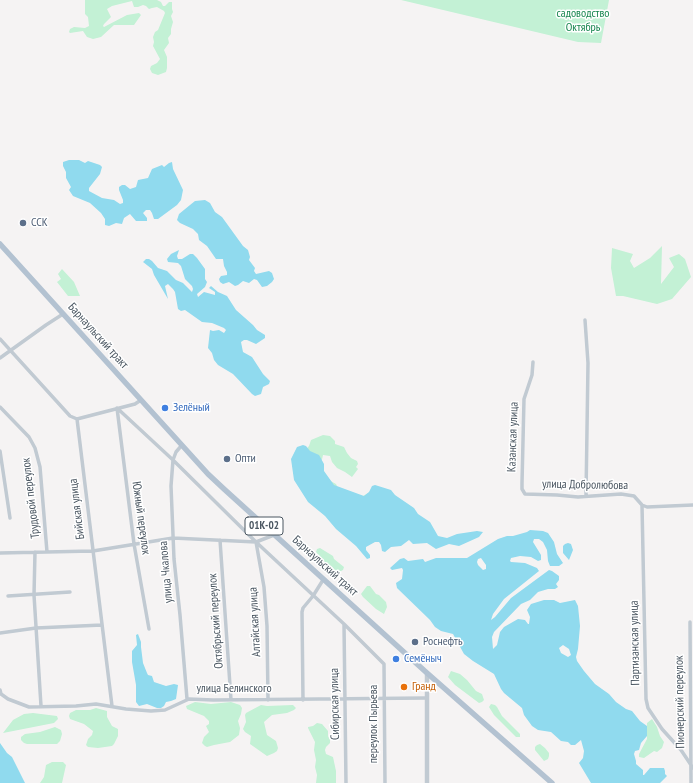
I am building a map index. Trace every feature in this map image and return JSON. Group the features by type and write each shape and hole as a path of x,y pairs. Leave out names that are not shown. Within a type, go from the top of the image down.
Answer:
{"main road":[{"name":"Барнаульский тракт","path":"1,247 224,489 426,673 552,783"}],"street":[{"path":"0,358 63,314"},
{"path":"585,320 588,364 586,496"},
{"path":"0,339 70,416 77,419 135,404 142,400"},
{"name":"Казанская улица","path":"522,489 524,399 532,375 533,362"},
{"name":"Трудовой переулок","path":"0,407 29,437 35,448 40,467 47,552"},
{"path":"117,408 173,460 256,542 344,624"},
{"name":"Южный переулок","path":"117,408 134,544 149,630"},
{"name":"Бийская улица","path":"77,419 112,706"},
{"name":"улица Чкалова","path":"182,445 176,452 173,460 171,486 173,538 187,699"},
{"path":"0,451 10,518"},
{"name":"улица Добролюбова","path":"522,489 525,494 578,497 621,494 634,496 642,505 647,507 693,505"},
{"name":"Партизанская улица","path":"642,505 646,699 648,708 662,729 692,766"},
{"path":"0,553 92,551 173,538 256,542 274,535"},
{"name":"Октябрьский переулок","path":"220,540 231,700"},
{"name":"Алтайская улица","path":"256,542 264,587 267,626 268,700"},
{"name":"Трудовой переулок","path":"35,552 34,595 41,706"},
{"path":"303,700 302,612 303,608 323,580"},
{"path":"8,596 70,592"},
{"name":"Пионерский переулок","path":"690,622 691,783"},
{"name":"переулок Пырьева","path":"344,624 384,664 385,783"},
{"name":"Сибирская улица","path":"344,624 346,783"},
{"path":"0,633 36,628 102,625"},
{"path":"426,673 427,783"},
{"name":"улица Белинского","path":"1,692 15,703 29,707 96,704 126,709 160,711 187,699 303,700 426,698"}],"green space":[{"path":"85,0 157,0 161,2 163,6 169,2 172,2 173,12 171,16 173,22 171,34 168,38 169,43 164,50 167,57 166,72 158,75 152,73 150,69 151,66 157,63 160,59 153,46 153,37 155,32 158,30 165,13 164,11 157,7 149,9 143,5 134,7 132,1 112,6 107,9 111,17 104,24 104,27 127,15 139,13 141,15 134,25 114,25 101,37 93,39 87,37 83,31 69,32 70,29 74,27 85,28 89,26 88,17 85,14"},
{"name":"садоводство Октябрь","path":"401,0 609,0 601,43 578,42"},
{"path":"662,246 661,284 674,267 669,258 679,254 685,259 691,277 672,299 657,304 623,296 616,296 611,268 612,248 633,254 630,261 634,268 650,258"},
{"path":"62,269 74,282 80,296 68,296 57,282 61,279 58,274"},
{"path":"323,435 330,436 335,441 335,444 344,447 351,458 357,461 358,464 356,467 358,469 352,477 337,468 332,462 330,456 323,455 321,464 327,479 336,484 339,490 361,496 370,492 375,528 299,457 309,446 311,440"},
{"path":"320,548 333,556 334,559 344,567 343,570 337,573 325,562 316,552 317,549"},
{"path":"367,586 370,586 376,594 386,602 387,607 384,614 376,609 361,594"},
{"path":"451,671 460,674 467,680 476,691 482,694 484,700 479,703 455,685 448,677"},
{"path":"195,702 211,704 231,702 240,705 242,708 238,721 240,728 239,735 230,742 207,747 205,746 202,743 204,737 209,732 206,726 209,724 209,721 204,716 187,709 186,706"},
{"path":"491,704 497,707 502,716 520,734 520,737 516,737 494,715 489,707"},
{"path":"261,705 293,705 296,708 287,713 272,715 264,722 267,735 276,741 278,748 277,751 267,756 250,744 251,736 243,729 246,722 246,713"},
{"path":"96,708 107,711 107,717 112,726 118,729 118,736 112,746 98,748 88,747 86,745 93,731 84,724 70,719 70,713 76,710 90,710"},
{"path":"33,713 57,716 58,719 54,723 3,733 13,720 24,714"},
{"path":"652,719 664,742 662,748 657,752 654,751 644,758 639,757 639,754 647,739 647,723"},
{"path":"317,723 322,724 328,731 330,743 325,750 326,754 333,757 336,771 336,783 316,783 315,742 308,727"},
{"path":"55,727 61,730 62,734 60,741 57,744 27,744 21,740 21,737 25,734 40,732"},
{"path":"540,744 549,753 548,759 544,761 535,750 535,747"},
{"path":"52,762 63,762 66,765 62,783 40,783 44,777 46,765"}],"water":[{"path":"69,160 79,160 85,163 88,161 100,165 102,167 100,174 89,188 89,191 102,198 114,200 120,204 123,203 123,200 119,187 125,185 130,189 136,187 138,180 148,178 152,169 162,165 164,167 172,162 173,169 183,190 181,200 177,205 158,219 154,219 150,210 146,210 143,213 147,218 147,221 136,221 130,214 124,218 122,224 116,223 109,226 105,225 105,219 101,213 90,203 73,196 69,190 71,187 66,178 63,162"},
{"path":"205,200 210,203 215,212 222,217 243,246 248,250 250,257 249,260 255,268 254,271 256,274 269,271 272,273 274,279 267,286 262,287 257,280 254,279 249,283 243,281 235,286 229,282 223,284 220,282 219,279 221,276 227,275 223,259 216,259 207,246 199,240 198,234 193,229 177,220 179,214 195,201"},
{"path":"179,250 177,256 178,259 182,259 190,254 193,254 205,269 205,279 207,282 205,287 197,294 198,297 204,292 215,295 215,292 209,288 211,286 218,292 227,296 236,310 257,330 265,335 265,338 256,344 247,340 241,342 243,352 252,357 263,374 270,381 269,384 263,387 261,394 255,396 252,394 233,374 218,365 214,360 212,353 208,348 210,330 219,330 224,333 226,330 212,323 202,322 185,310 181,311 178,309 175,292 173,289 168,284 165,286 168,299 152,269 143,262 146,259 149,259 158,268 167,271 176,280 183,283 192,292 192,286 185,279 181,266 178,263 168,262 167,259 171,254"},
{"path":"303,445 310,451 319,455 324,464 324,471 334,485 364,496 369,492 372,486 375,485 391,490 395,495 414,508 418,514 430,522 438,536 447,538 457,534 477,531 483,532 479,537 459,546 449,544 436,549 427,543 413,544 409,540 401,546 391,547 385,552 382,551 379,542 375,542 366,547 366,550 370,555 370,558 367,559 356,546 336,529 325,516 308,502 294,480 291,459 297,447"},
{"path":"530,530 548,533 554,542 557,554 563,563 559,566 550,566 547,550 543,542 539,539 534,539 533,542 541,555 541,560 538,561 531,557 520,556 511,558 510,561 525,563 537,568 539,571 504,599 493,614 491,620 511,598 549,570 559,576 559,580 556,584 558,587 555,589 548,589 538,592 530,600 521,604 494,632 492,637 493,649 497,645 500,632 504,627 518,619 525,620 529,624 530,617 527,610 531,604 544,600 554,600 560,603 575,600 578,606 580,626 576,657 577,661 595,684 609,694 616,702 632,711 640,721 647,726 647,736 641,743 639,750 635,751 634,754 636,764 643,770 643,775 650,768 664,768 667,776 660,783 591,783 579,763 583,758 584,751 581,740 575,745 571,745 568,742 561,741 551,732 538,730 532,726 524,715 522,708 501,689 494,674 464,654 453,634 441,631 435,627 430,620 397,588 396,583 402,579 402,568 392,570 390,568 400,559 404,558 408,561 423,559 425,562 436,558 467,558 498,539","holes":["481,558 486,565 486,569 483,570 477,562 478,559","563,645 569,649 571,655 568,657 561,653 559,648"]},
{"path":"568,543 571,544 573,550 569,560 563,553 563,546"},
{"path":"138,634 141,642 143,663 148,675 152,676 154,682 166,686 174,684 178,685 176,699 166,702 161,708 147,704 139,706 136,702 136,685 132,662 132,651 137,645 136,635"},
{"path":"0,743 12,757 25,783 0,783"}],"place":[{"name":"ССК","path":"23,223"},
{"name":"Зелёный","path":"165,408"},
{"name":"Опти","path":"227,459"},
{"name":"Роснефть","path":"415,642"},
{"name":"Семёныч","path":"396,659"},
{"name":"Гранд","path":"404,687"}]}
